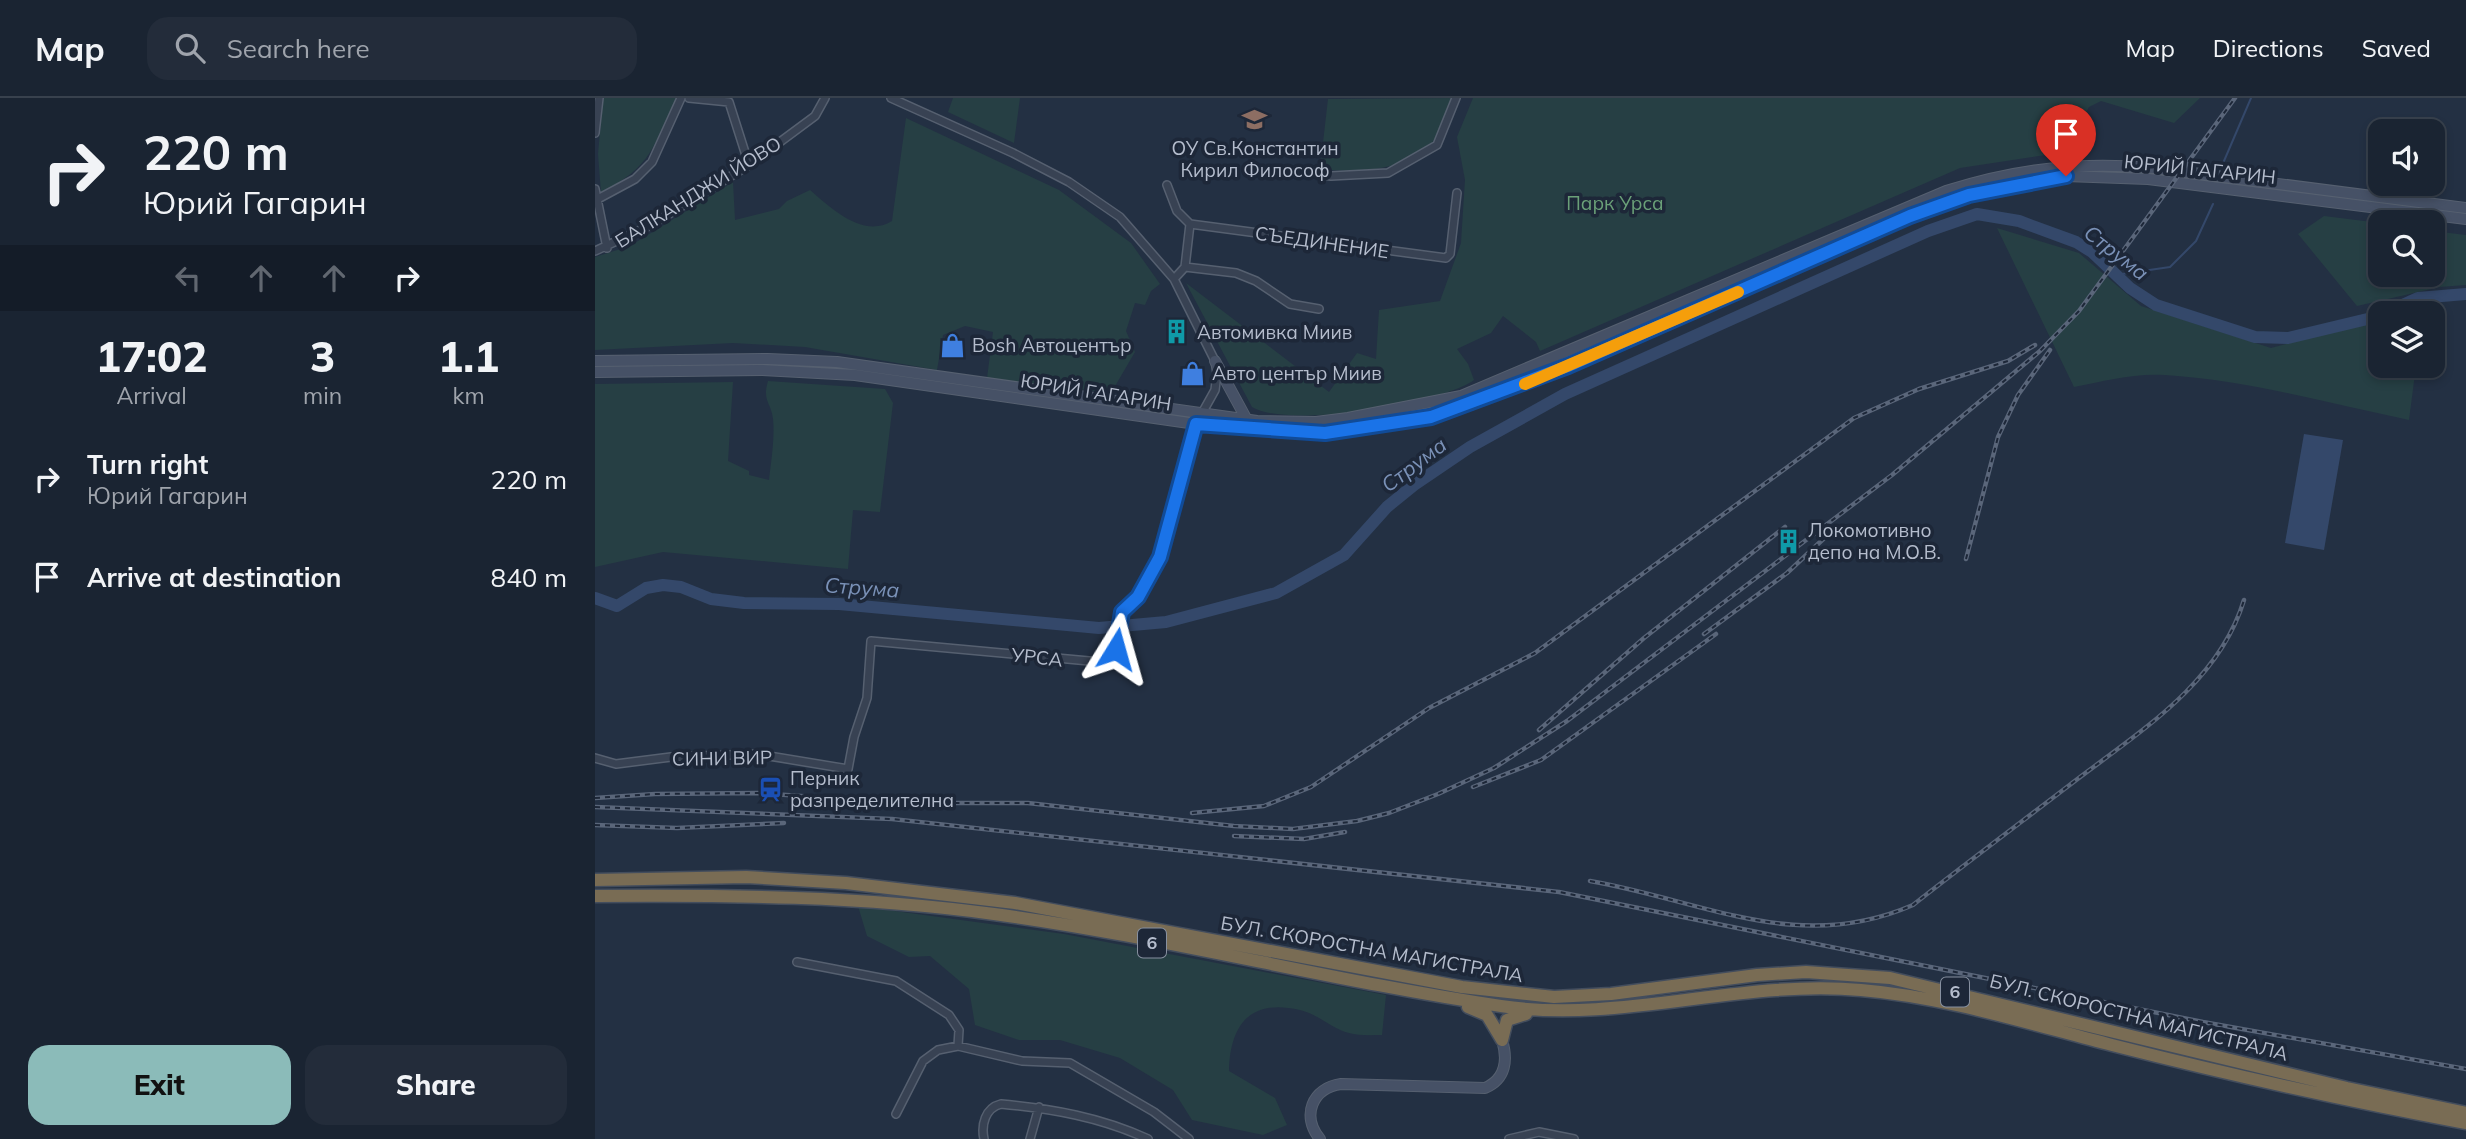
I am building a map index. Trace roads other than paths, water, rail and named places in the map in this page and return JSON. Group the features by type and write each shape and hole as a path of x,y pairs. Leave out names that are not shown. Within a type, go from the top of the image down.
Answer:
{"highway":[{"name":"БУЛ. СКОРОСТНА МАГИСТРАЛА","path":"595,880 771,878 846,883 1015,903 1462,987 1528,996 1585,997 1806,972 1890,978 2347,1088 2466,1113"},
{"name":"БУЛ. СКОРОСТНА МАГИСТРАЛА","path":"595,896 751,894 909,904 1000,915 1502,1007 1561,1011 1615,1008 1770,988 1818,987 1902,995 2346,1101 2466,1123"},
{"path":"1407,990 1484,1012 1502,1040"},
{"path":"1502,1040 1505,1024 1510,1017 1561,1011"}],"street":[{"path":"595,133 599,98"},
{"path":"596,200 635,179 652,162 681,98"},
{"path":"689,98 729,102 749,165"},
{"name":"БАЛКАНДЖИ ЙОВО","path":"595,251 607,248 651,225 749,165 815,116 825,98"},
{"path":"891,98 1013,153 1069,182 1120,217 1174,279 1247,420"},
{"path":"1308,169 1317,174 1331,176 1388,173 1437,145 1456,98"},
{"name":"ЮРИЙ ГАГАРИН","path":"595,362 768,359 837,362 1247,420 1316,422 1377,414 1461,396 1946,191 2016,172 2058,166 2103,164 2466,208"},
{"name":"ЮРИЙ ГАГАРИН","path":"595,372 762,370 855,375 1196,424 1325,433 1380,427 1442,414 1587,358 1910,216 1969,195 2033,180 2066,176 2160,180 2466,219"},
{"path":"1167,185 1177,211 1190,224 1185,267 1174,279"},
{"path":"595,188 607,248"},
{"name":"СЪЕДИНЕНИЕ","path":"1190,224 1446,258 1450,254 1457,193"},
{"path":"1185,267 1236,273 1256,281 1290,304 1319,309"},
{"name":"УРСА","path":"848,769 867,698 871,641 1094,663 1113,655 1122,612 1138,597 1160,557 1196,424 1217,381 1215,361"},
{"name":"СИНИ ВИР","path":"595,758 616,764 671,757 757,754 848,769"},
{"path":"797,962 896,981 949,1015 959,1030 958,1046"},
{"path":"1320,1139 1311,1122 1311,1107 1316,1096 1325,1088 1347,1084 1485,1088 1495,1082 1505,1067 1502,1040"},
{"path":"896,1114 923,1061 938,1050 958,1046 1023,1061 1070,1063 1154,1112 1189,1139"},
{"path":"984,1139 986,1116 996,1105 1039,1108 1092,1118 1148,1139"},
{"path":"1030,1139 1039,1108"},
{"path":"1509,1139 1539,1132 1574,1139"}],"water":[{"path":"2304,434 2343,440 2324,550 2285,543"}],"waterway":[{"path":"2221,168 2251,98"},
{"path":"2115,275 2170,267 2196,241 2213,204"},
{"name":"Струма","path":"595,598 617,606 646,588 663,585 681,587 711,599 744,603 839,604 1099,628 1166,622 1276,593 1344,555 1387,507 1414,485 1470,447 1565,394 1928,231 1977,214 2019,221 2076,242 2092,252 2130,288 2156,305 2255,337 2288,338 2368,319"},
{"name":"Струма","path":"2411,301 2418,298 2466,294"}],"railway":[{"path":"595,798 655,794 758,793 899,803 1028,803 1234,826 1293,829 1357,821 1389,813 1438,794 1494,768 1567,721 1892,475 2040,351 2079,311 2235,98"},
{"path":"1192,813 1264,806 1311,787 1429,708 1535,653 1854,418 1919,389 2008,361 2035,345"},
{"path":"1966,559 1998,437 2018,395 2050,350"},
{"path":"1539,730 1644,638 1785,527"},
{"path":"1704,634 1787,573 1834,529"},
{"path":"1590,881 1712,911 1791,925 1830,925 1871,919 1913,905 2146,728 2171,706 2215,658 2232,631 2244,600"},
{"path":"1473,787 1541,760 1716,634"},
{"path":"595,807 892,819 1559,892 2203,1022 2466,1069"},
{"path":"595,825 677,828 784,823"},
{"path":"1234,836 1304,839 1345,832"}],"place":[{"name":"ОУ Св.Константин Кирил Философ","path":"1255,120"},
{"name":"Автомивка Миив","path":"1177,332"},
{"name":"Bosh Автоцентър","path":"952,345"},
{"name":"Авто център Миив","path":"1192,373"},
{"name":"Локомотивно депо на М.О.В.","path":"1788,541"},
{"name":"Перник разпределителна","path":"770,789"}],"park label":[{"name":"Парк Урса","path":"1615,203"}]}
